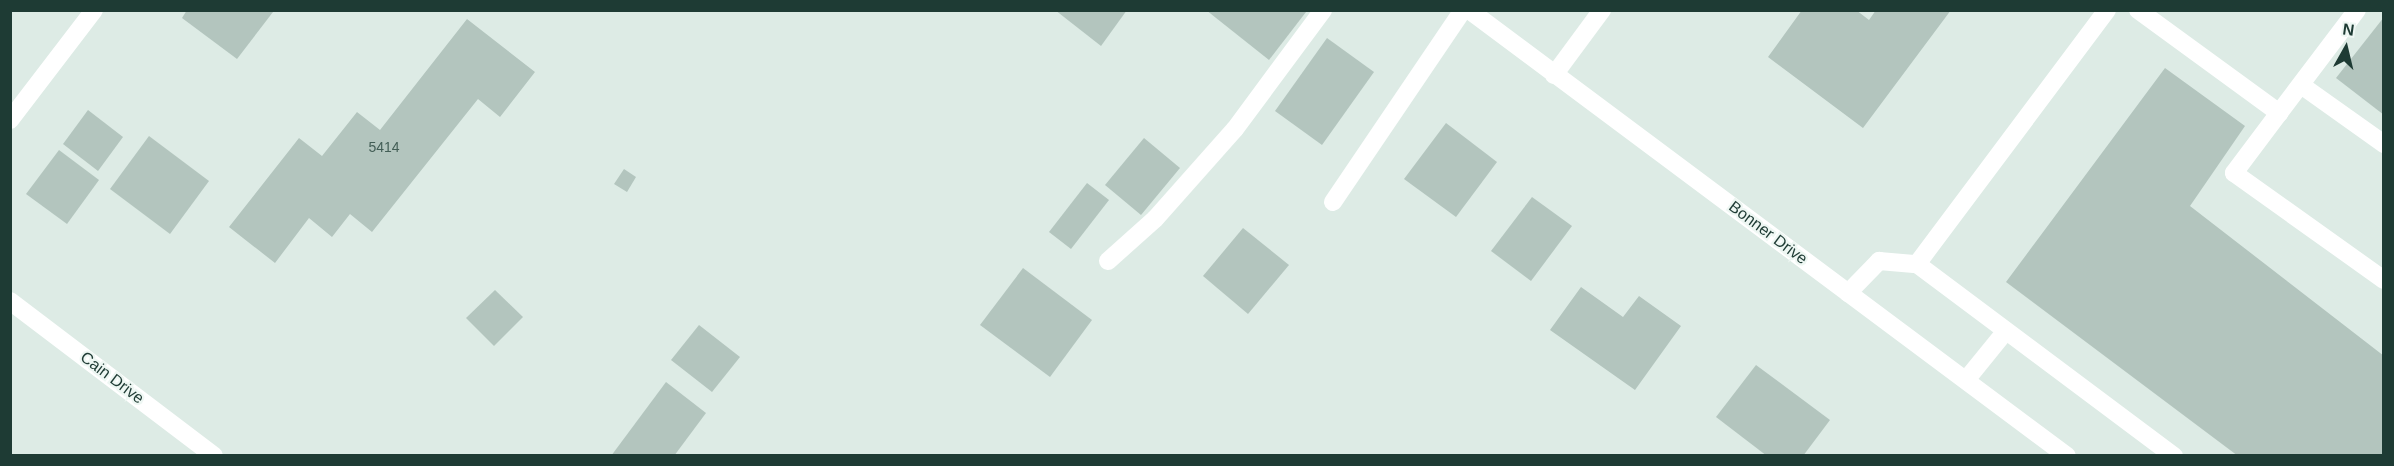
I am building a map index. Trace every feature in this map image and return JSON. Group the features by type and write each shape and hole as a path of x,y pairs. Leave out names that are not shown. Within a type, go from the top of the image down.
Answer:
{"street":[{"path":"10,120 94,10"},
{"path":"1108,261 1155,219 1235,129 1323,10"},
{"path":"1333,201 1463,10"},
{"name":"Bonner Drive","path":"1469,10 2067,456"},
{"path":"1554,75 1602,10"},
{"path":"1917,264 2107,10"},
{"path":"2138,10 2279,113"},
{"path":"2357,10 2234,173 2384,280"},
{"path":"2301,85 2384,144"},
{"path":"1848,293 1879,261 1917,264 2005,332 2174,456"},
{"name":"Cain Drive","path":"10,301 214,456"},
{"path":"1966,380 2005,332"}],"building":[{"path":"187,10 271,10 273,12 237,59 182,18"},
{"path":"1055,10 1127,10 1101,46"},
{"path":"1206,10 1303,10 1306,12 1269,60"},
{"path":"1802,10 1856,10 1869,20 1876,10 1951,10 1863,128 1768,57"},
{"path":"2384,17 2384,115 2336,78"},
{"path":"467,19 535,72 500,117 478,99 372,232 350,214 332,237 309,218 275,263 229,227 299,138 322,156 357,112 380,130"},
{"path":"1327,38 1374,72 1322,145 1275,111"},
{"path":"2165,68 2245,126 2190,206 2384,356 2384,456 2238,456 2006,282"},
{"path":"88,110 123,137 98,171 63,144"},
{"path":"1446,123 1497,162 1456,217 1404,179"},
{"path":"149,136 209,181 170,234 110,189"},
{"path":"1144,138 1180,168 1141,215 1105,185"},
{"path":"59,150 99,180 67,224 26,194"},
{"path":"624,169 636,177 627,192 614,184"},
{"path":"1087,183 1109,200 1071,249 1049,232"},
{"path":"1532,197 1572,226 1531,281 1491,251"},
{"path":"1243,228 1289,265 1248,314 1203,276"},
{"path":"1023,268 1092,320 1050,377 980,325"},
{"path":"1581,287 1623,317 1639,296 1681,326 1635,390 1550,330"},
{"path":"495,290 523,317 494,346 466,318"},
{"path":"699,325 740,357 712,392 671,360"},
{"path":"1756,365 1830,420 1803,456 1767,456 1716,417"},
{"path":"666,382 706,413 674,456 611,456"}]}
